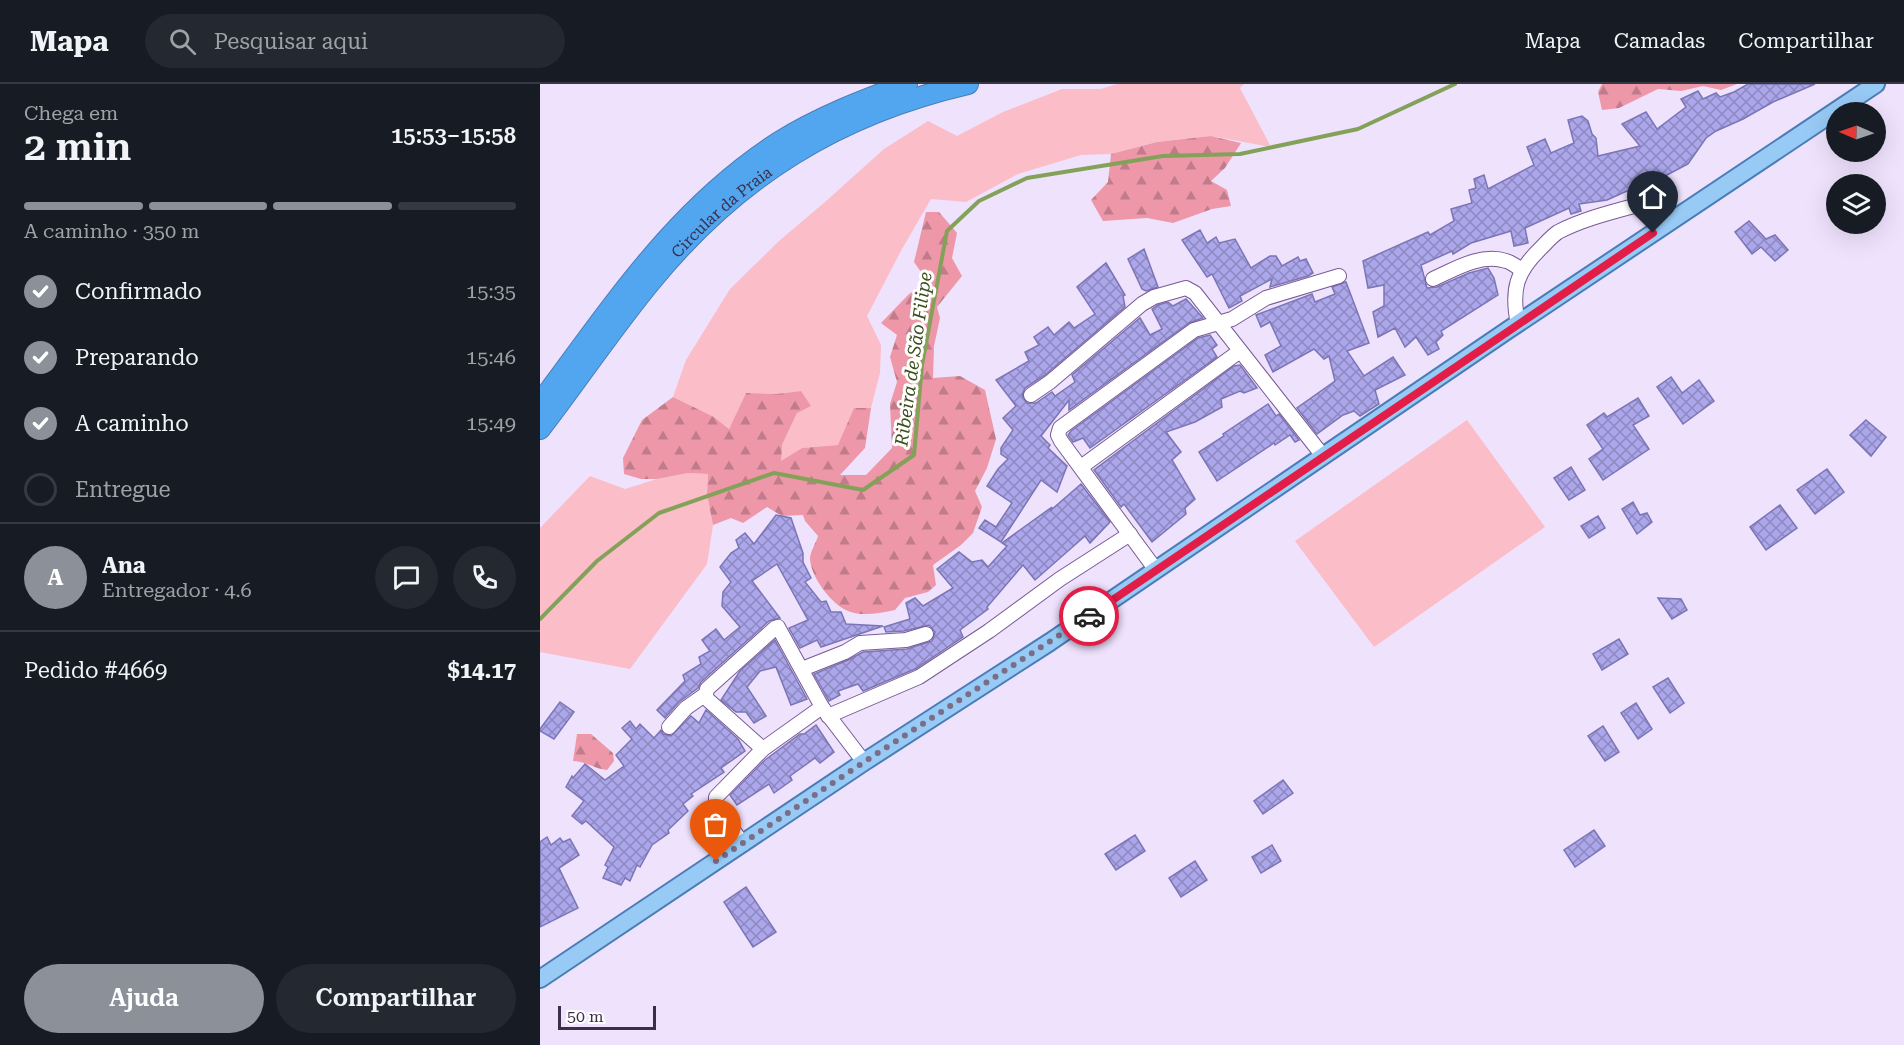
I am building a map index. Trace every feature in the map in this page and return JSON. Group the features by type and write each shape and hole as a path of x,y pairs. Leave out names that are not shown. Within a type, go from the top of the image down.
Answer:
{"highway":[{"name":"Circular da Praia","path":"540,403 634,276 712,193 756,158 789,137 856,103 908,84"},
{"name":"Circular da Praia","path":"540,429 652,279 690,237 730,200 774,165 848,124 925,96 968,84"}],"main road":[{"path":"540,978 864,762 1050,642 1876,84"}],"street":[{"path":"1518,324 1514,305 1515,288 1522,270 1536,252 1556,233 1583,222 1652,201"},
{"path":"1433,279 1468,263 1488,259 1506,261 1522,270"},
{"path":"1156,570 1058,435 1063,424 1194,330 1232,320 1266,298 1339,276"},
{"path":"1031,394 1050,382 1142,304 1154,297 1186,288 1195,293 1323,456"},
{"path":"1080,467 1240,351"},
{"path":"743,844 716,806 716,797 763,749 825,711 919,677 989,631 1060,579 1130,534"},
{"path":"763,749 707,699 706,694 707,689 775,628 781,629 825,711 864,762"},
{"path":"802,669 845,652 860,643 906,639 926,634"},
{"path":"669,727 686,708 706,694"}],"shaded area":[{"path":"1117,84 1244,84 1240,88 1271,147 1211,136 1157,142 1111,154 1081,155 1018,174 966,202 931,199 867,316 881,345 880,373 871,408 854,408 839,445 802,448 780,462 782,445 797,413 801,391 776,394 746,393 729,429 714,417 673,397 686,360 730,289 779,241 884,149 928,121 957,136 1003,112 1062,89 1101,89"},
{"path":"1467,420 1545,527 1374,647 1295,541"},
{"path":"688,473 708,474 707,494 713,525 707,564 630,669 540,652 540,528 590,476 625,489 657,479"}],"green space":[{"path":"1602,84 1737,84 1721,90 1703,86 1681,91 1658,89 1619,108 1602,110 1598,92"},
{"path":"1211,136 1241,143 1225,168 1211,181 1227,190 1231,206 1212,209 1173,223 1147,218 1103,221 1091,200 1108,182 1111,154 1157,142"},
{"path":"926,212 939,212 957,233 952,258 962,276 937,307 940,318 934,346 933,378 960,376 985,390 996,439 987,468 975,491 982,507 973,533 961,545 933,565 936,585 928,592 905,598 895,610 871,614 854,613 835,602 818,582 810,559 818,536 805,521 803,515 782,516 767,507 743,523 731,518 713,525 707,494 708,474 688,473 657,479 641,479 624,474 623,458 642,420 673,397 714,417 729,429 746,393 776,394 801,391 811,406 797,413 782,445 781,461 802,448 838,445 854,408 871,408 865,448 840,475 866,475 892,448 890,404 897,382 890,357 897,335 881,323 909,294 928,282 914,262"},
{"path":"577,734 591,734 613,753 614,761 607,770 573,761"}],"building":[{"path":"1748,84 1815,84 1716,131 1706,138 1688,164 1665,176 1651,187 1627,191 1607,200 1579,204 1581,211 1571,214 1569,208 1525,228 1528,243 1514,246 1511,231 1471,243 1453,254 1452,251 1421,265 1427,288 1437,287 1469,273 1488,268 1494,278 1498,295 1441,331 1443,335 1436,342 1439,349 1428,355 1416,337 1405,347 1395,328 1378,337 1373,312 1384,306 1384,285 1368,288 1363,261 1428,232 1430,235 1454,221 1451,209 1472,203 1469,190 1476,188 1474,179 1484,175 1488,189 1534,165 1527,147 1545,139 1551,153 1574,143 1568,120 1582,116 1588,121 1592,134 1596,138 1598,156 1640,146 1622,124 1646,112 1657,129 1686,107 1681,99 1698,91 1703,99 1716,93 1720,97"},
{"path":"1749,221 1766,239 1775,235 1788,250 1775,261 1761,247 1752,254 1735,232"},
{"path":"1200,230 1207,243 1216,237 1219,243 1235,239 1251,268 1270,256 1276,256 1282,266 1298,257 1300,261 1306,259 1313,273 1270,287 1272,279 1240,296 1242,301 1229,308 1212,274 1207,277 1182,240"},
{"path":"1144,249 1158,287 1146,291 1142,289 1128,259"},
{"path":"1106,263 1125,295 1123,296 1125,307 1045,375 1025,388 1022,395 1027,403 1036,403 1052,392 1055,396 1075,382 1072,375 1140,318 1150,335 1162,329 1152,309 1158,305 1168,302 1173,306 1186,299 1203,318 1189,323 1069,410 1069,400 1041,436 1050,445 1048,448 1067,466 1057,492 1041,480 1001,542 979,528 985,520 996,527 1012,503 987,486 1008,459 1001,454 1001,448 1013,430 1003,418 1016,406 996,380 1029,361 1025,352 1039,345 1034,337 1048,327 1054,335 1069,322 1074,328 1095,314 1077,287"},
{"path":"1346,282 1369,343 1347,351 1364,376 1393,357 1405,375 1375,390 1379,404 1360,416 1354,411 1343,415 1317,434 1297,408 1335,381 1329,356 1324,359 1314,349 1273,372 1265,355 1281,346 1270,322 1261,327 1256,315 1312,294 1315,302 1335,294 1332,287"},
{"path":"1210,335 1217,345 1212,349 1217,357 1090,448 1083,438 1073,442 1068,435 1071,431 1198,338"},
{"path":"1240,365 1257,388 1244,393 1240,391 1221,399 1222,407 1195,422 1166,432 1181,452 1172,460 1195,499 1185,508 1186,514 1152,542 1124,504 1121,507 1094,470 1234,366"},
{"path":"1671,377 1682,393 1699,380 1714,401 1683,424 1657,387"},
{"path":"1638,398 1649,416 1633,425 1649,449 1603,480 1589,459 1603,449 1587,425 1604,413 1607,417"},
{"path":"1268,404 1276,416 1279,414 1299,440 1295,442 1290,435 1275,445 1274,443 1217,481 1199,452"},
{"path":"1866,420 1886,437 1871,456 1850,435"},
{"path":"1571,467 1585,490 1569,500 1554,478"},
{"path":"1827,469 1844,492 1815,514 1797,490"},
{"path":"1081,484 1110,522 1090,543 1085,536 1035,580 1023,565 987,607 988,609 960,630 963,637 915,669 863,691 858,684 838,691 840,695 829,701 814,674 863,652 907,649 932,641 935,632 929,625 904,631 886,632 884,627 910,619 906,603 915,598 923,606 953,588 937,569 959,552 972,562 982,560 988,567 1007,546 1002,543 1052,507 1050,511"},
{"path":"1633,502 1640,515 1647,513 1652,522 1637,534 1622,509"},
{"path":"1780,505 1797,528 1766,550 1750,527"},
{"path":"776,515 791,518 803,553 803,562 811,578 805,582 821,602 826,601 831,612 841,612 846,624 883,626 821,647 817,640 800,648 789,628 808,620 777,564 752,581 780,618 769,621 701,682 698,688 679,702 665,718 657,710 685,681 683,675 701,664 699,657 710,651 702,640 716,629 724,640 740,627 722,606 723,592 731,582 720,567 731,553 739,548 736,540 745,533 754,544"},
{"path":"1598,516 1605,528 1589,538 1581,526"},
{"path":"1658,598 1681,599 1687,610 1672,619"},
{"path":"1619,639 1628,654 1602,670 1593,654"},
{"path":"775,640 807,699 791,705 776,667 760,671 747,687 766,716 754,723 746,712 736,712 721,700 740,671"},
{"path":"1668,678 1684,703 1670,713 1653,687"},
{"path":"560,702 574,712 554,739 540,729"},
{"path":"1636,703 1652,729 1638,739 1621,713"},
{"path":"706,710 738,739 745,751 721,768 724,772 691,794 693,796 683,804 688,811 668,830 669,833 652,845 640,867 637,865 630,881 625,878 621,885 603,878 608,867 605,865 614,847 586,821 582,824 572,816 584,801 566,787 572,776 573,778 585,764 605,780 624,766 616,755 632,739 622,728 630,721 636,729 640,724 654,738 661,730 663,734 671,736 691,716 699,723"},
{"path":"816,725 834,752 820,763 815,758 790,776 792,780 774,793 769,784 737,805 730,795 765,760"},
{"path":"1603,726 1619,752 1605,761 1588,736"},
{"path":"1283,780 1293,793 1263,814 1254,801"},
{"path":"1594,830 1605,846 1575,867 1564,850"},
{"path":"1135,835 1145,851 1116,870 1105,854"},
{"path":"547,837 551,845 560,838 563,842 570,839 579,855 559,868 578,908 540,927 540,842"},
{"path":"1272,845 1281,861 1261,873 1252,857"},
{"path":"1195,861 1207,880 1181,897 1169,878"},
{"path":"746,887 776,932 753,947 724,902"}],"waterway":[{"name":"Ribeira de São Filipe","path":"540,619 597,561 659,513 774,473 863,490 914,455 922,365 947,231 979,201 1027,178 1163,156 1240,154 1358,129 1455,84"}],"way so far":[{"path":"716,861 1089,616"}],"route":[{"path":"1089,616 1653,233"}]}
